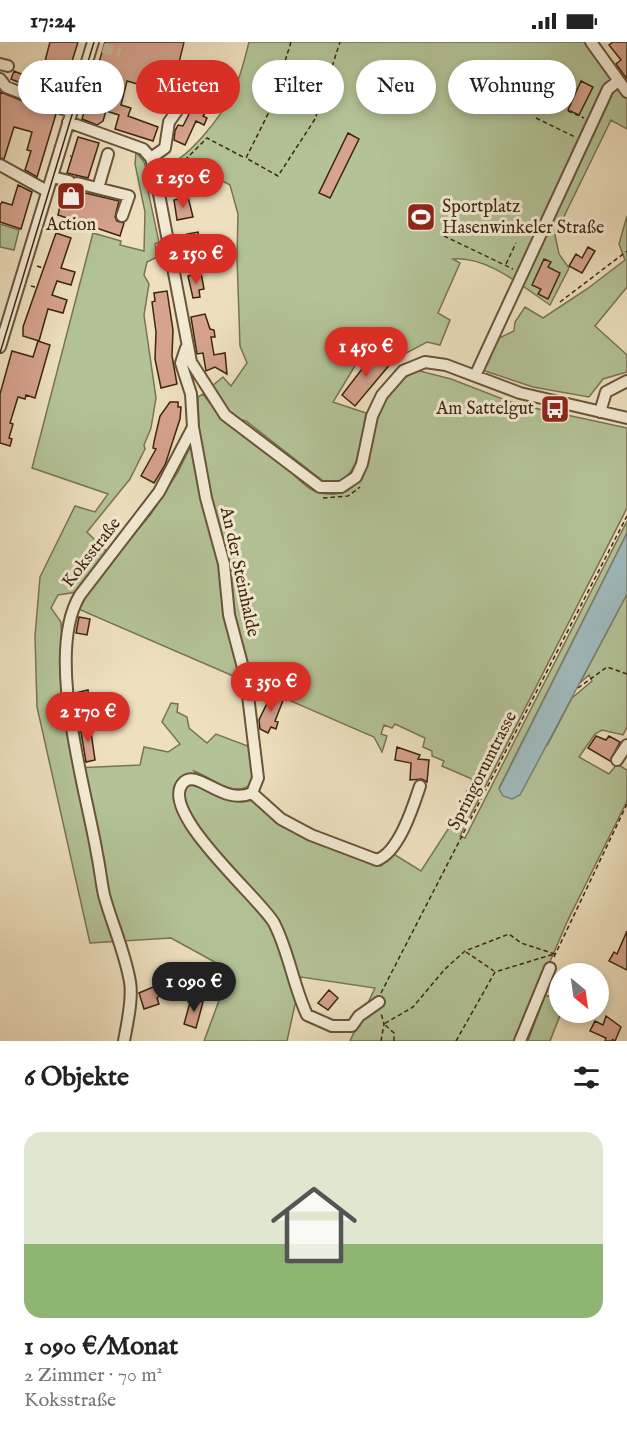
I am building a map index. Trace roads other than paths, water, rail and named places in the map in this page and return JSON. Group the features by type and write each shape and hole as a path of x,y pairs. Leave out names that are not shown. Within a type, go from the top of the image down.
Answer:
{"street":[{"path":"591,42 627,92"},
{"path":"0,347 92,43 103,48"},
{"path":"0,79 6,87 138,147 151,158 186,348 191,362 222,412 320,487 334,488 345,485 356,477 362,464 376,406 386,389 405,370 420,363 435,362 520,393 627,418"},
{"path":"475,376 608,89 618,81"},
{"path":"151,158 165,148 169,122 175,114"},
{"path":"98,188 108,154"},
{"path":"0,165 47,191"},
{"path":"52,177 129,196 122,216"},
{"path":"186,348 181,363 191,394 193,427"},
{"path":"600,412 607,391 627,381"},
{"name":"An der Steinhalde","path":"193,427 201,475 224,564 229,615 246,679 258,776 252,793"},
{"name":"Koksstraße","path":"124,1041 130,985 104,895 84,796 70,698 68,627 73,605 159,492 193,427"},
{"path":"617,760 627,745"},
{"path":"352,1026 332,1026 306,1015 274,922 198,836 184,810 180,795 184,782 194,779 232,797 252,793 281,819 311,835 377,861 388,854 410,816 420,786"},
{"path":"520,1041 549,970"},
{"path":"349,1037 352,1026 359,1016 379,1002"}],"water":[{"path":"627,533 627,594 520,795 512,799 503,796 499,789"}],"tunnel":[{"path":"103,48 120,53"}],"tram line":[{"path":"0,353 94,42"}],"place":[{"name":"Action","path":"71,196"},
{"name":"Sportplatz Hasenwinkeler Straße","path":"421,217"},
{"name":"Am Sattelgut","path":"555,409"}]}
